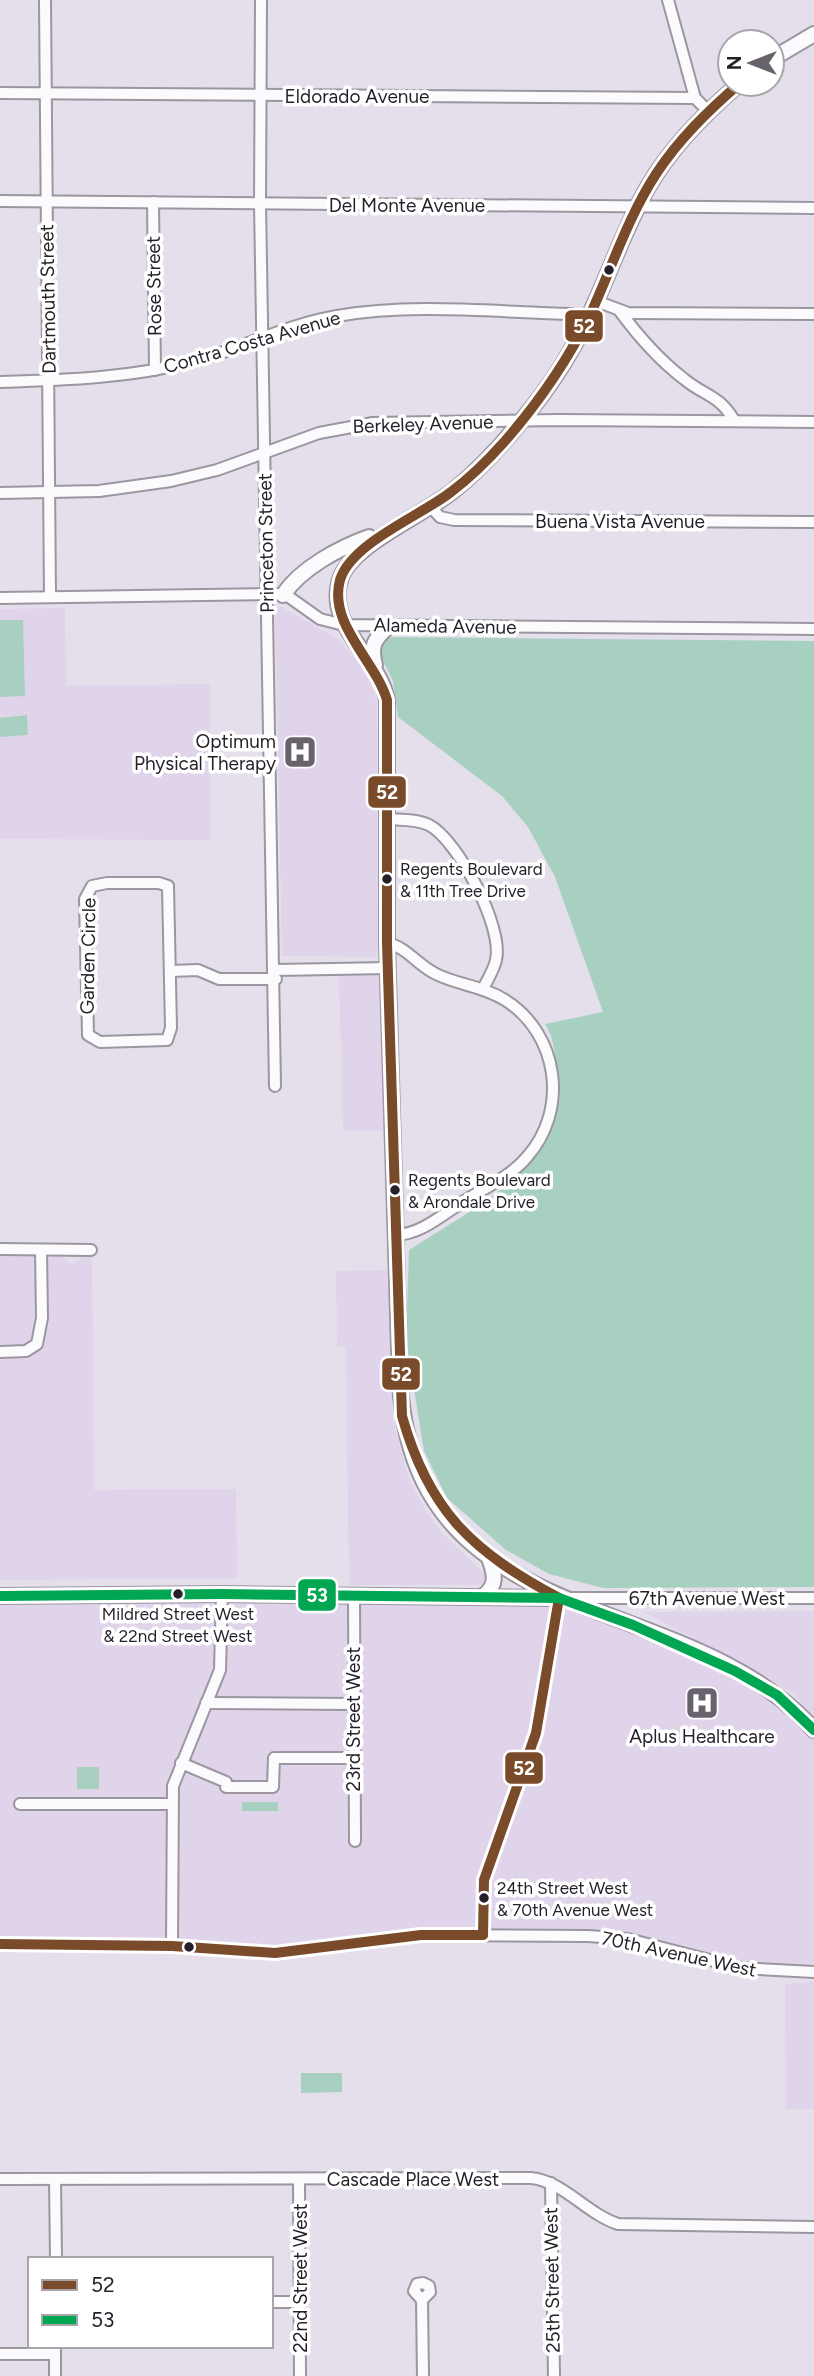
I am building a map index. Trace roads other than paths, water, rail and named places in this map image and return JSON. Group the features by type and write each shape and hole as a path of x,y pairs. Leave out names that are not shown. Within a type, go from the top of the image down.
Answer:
{"main road":[{"path":"786,51 814,34"},
{"path":"376,670 344,625 337,607 339,584 345,569 364,547 431,508 472,475 523,420 554,379 588,319 618,244 638,206 668,158 708,111 723,98"},
{"path":"283,595 295,581 335,552 404,525"},
{"path":"388,626 374,638 372,653 387,700 387,943 401,1402 407,1438 428,1486 448,1517 488,1556 559,1598 686,1647 747,1677 777,1695 814,1730"},
{"path":"482,1597 491,1590 495,1579 488,1556"},
{"path":"0,1596 222,1594 559,1598"}],"street":[{"name":"Dartmouth Street","path":"45,0 50,597"},
{"name":"Princeton Street","path":"261,0 260,204 276,974 275,1086"},
{"path":"668,0 695,98 708,111"},
{"name":"Eldorado Avenue","path":"0,93 695,98"},
{"name":"Del Monte Avenue","path":"0,201 814,208"},
{"name":"Rose Street","path":"153,202 155,370"},
{"path":"596,301 619,310 814,314"},
{"path":"619,310 661,360 685,380 724,403 734,420"},
{"name":"Contra Costa Avenue","path":"0,382 113,377 155,370 209,357 318,320 387,311 571,314 588,319"},
{"name":"Berkeley Avenue","path":"0,493 123,488 171,481 218,470 319,433 373,423 523,420 814,422"},
{"name":"Buena Vista Avenue","path":"431,508 440,517 454,520 814,523"},
{"name":"Alameda Avenue","path":"0,598 267,594 283,595 320,619 344,625 814,629"},
{"path":"387,819 430,825 453,847 472,876 489,913 496,954 483,989"},
{"name":"Garden Circle","path":"107,883 167,885 171,971 169,1040 100,1042 90,1039 86,1025 85,905 90,887 107,883"},
{"path":"387,943 400,946 436,974 483,989 504,999 524,1016 552,1063 554,1099 547,1126 527,1157 507,1175 418,1230 396,1235"},
{"path":"171,971 198,970 219,979 388,968"},
{"path":"0,1249 91,1250"},
{"path":"0,1352 26,1351 37,1344 42,1318 41,1250"},
{"path":"172,1945 174,1780 221,1663 222,1594"},
{"name":"23rd Street West","path":"354,1596 355,1841"},
{"path":"483,1935 484,1880 536,1733 559,1598"},
{"name":"67th Avenue West","path":"559,1598 814,1598"},
{"path":"206,1703 354,1704"},
{"path":"181,1763 226,1782 226,1787 273,1787 274,1758 353,1758"},
{"path":"20,1804 172,1804"},
{"name":"70th Avenue West","path":"0,1944 172,1945 275,1952 421,1935 614,1937 749,1970 814,1972"},
{"name":"Cascade Place West","path":"0,2179 541,2179 600,2216 618,2224 814,2227"},
{"path":"55,2179 56,2257"},
{"name":"22nd Street West","path":"299,2180 300,2376"},
{"name":"25th Street West","path":"551,2183 554,2376"},
{"path":"422,2300 423,2376"},
{"path":"273,2302 299,2302"},
{"path":"0,2354 55,2350 55,2376"}],"place":[{"name":"Optimum Physical Therapy","path":"300,752"},
{"name":"Regents Boulevard & 11th Tree Drive","path":"387,879"},
{"name":"Regents Boulevard & Arondale Drive","path":"395,1190"},
{"name":"Mildred Street West & 22nd Street West","path":"178,1594"},
{"name":"Aplus Healthcare","path":"702,1703"},
{"name":"24th Street West & 70th Avenue West","path":"484,1898"}]}
